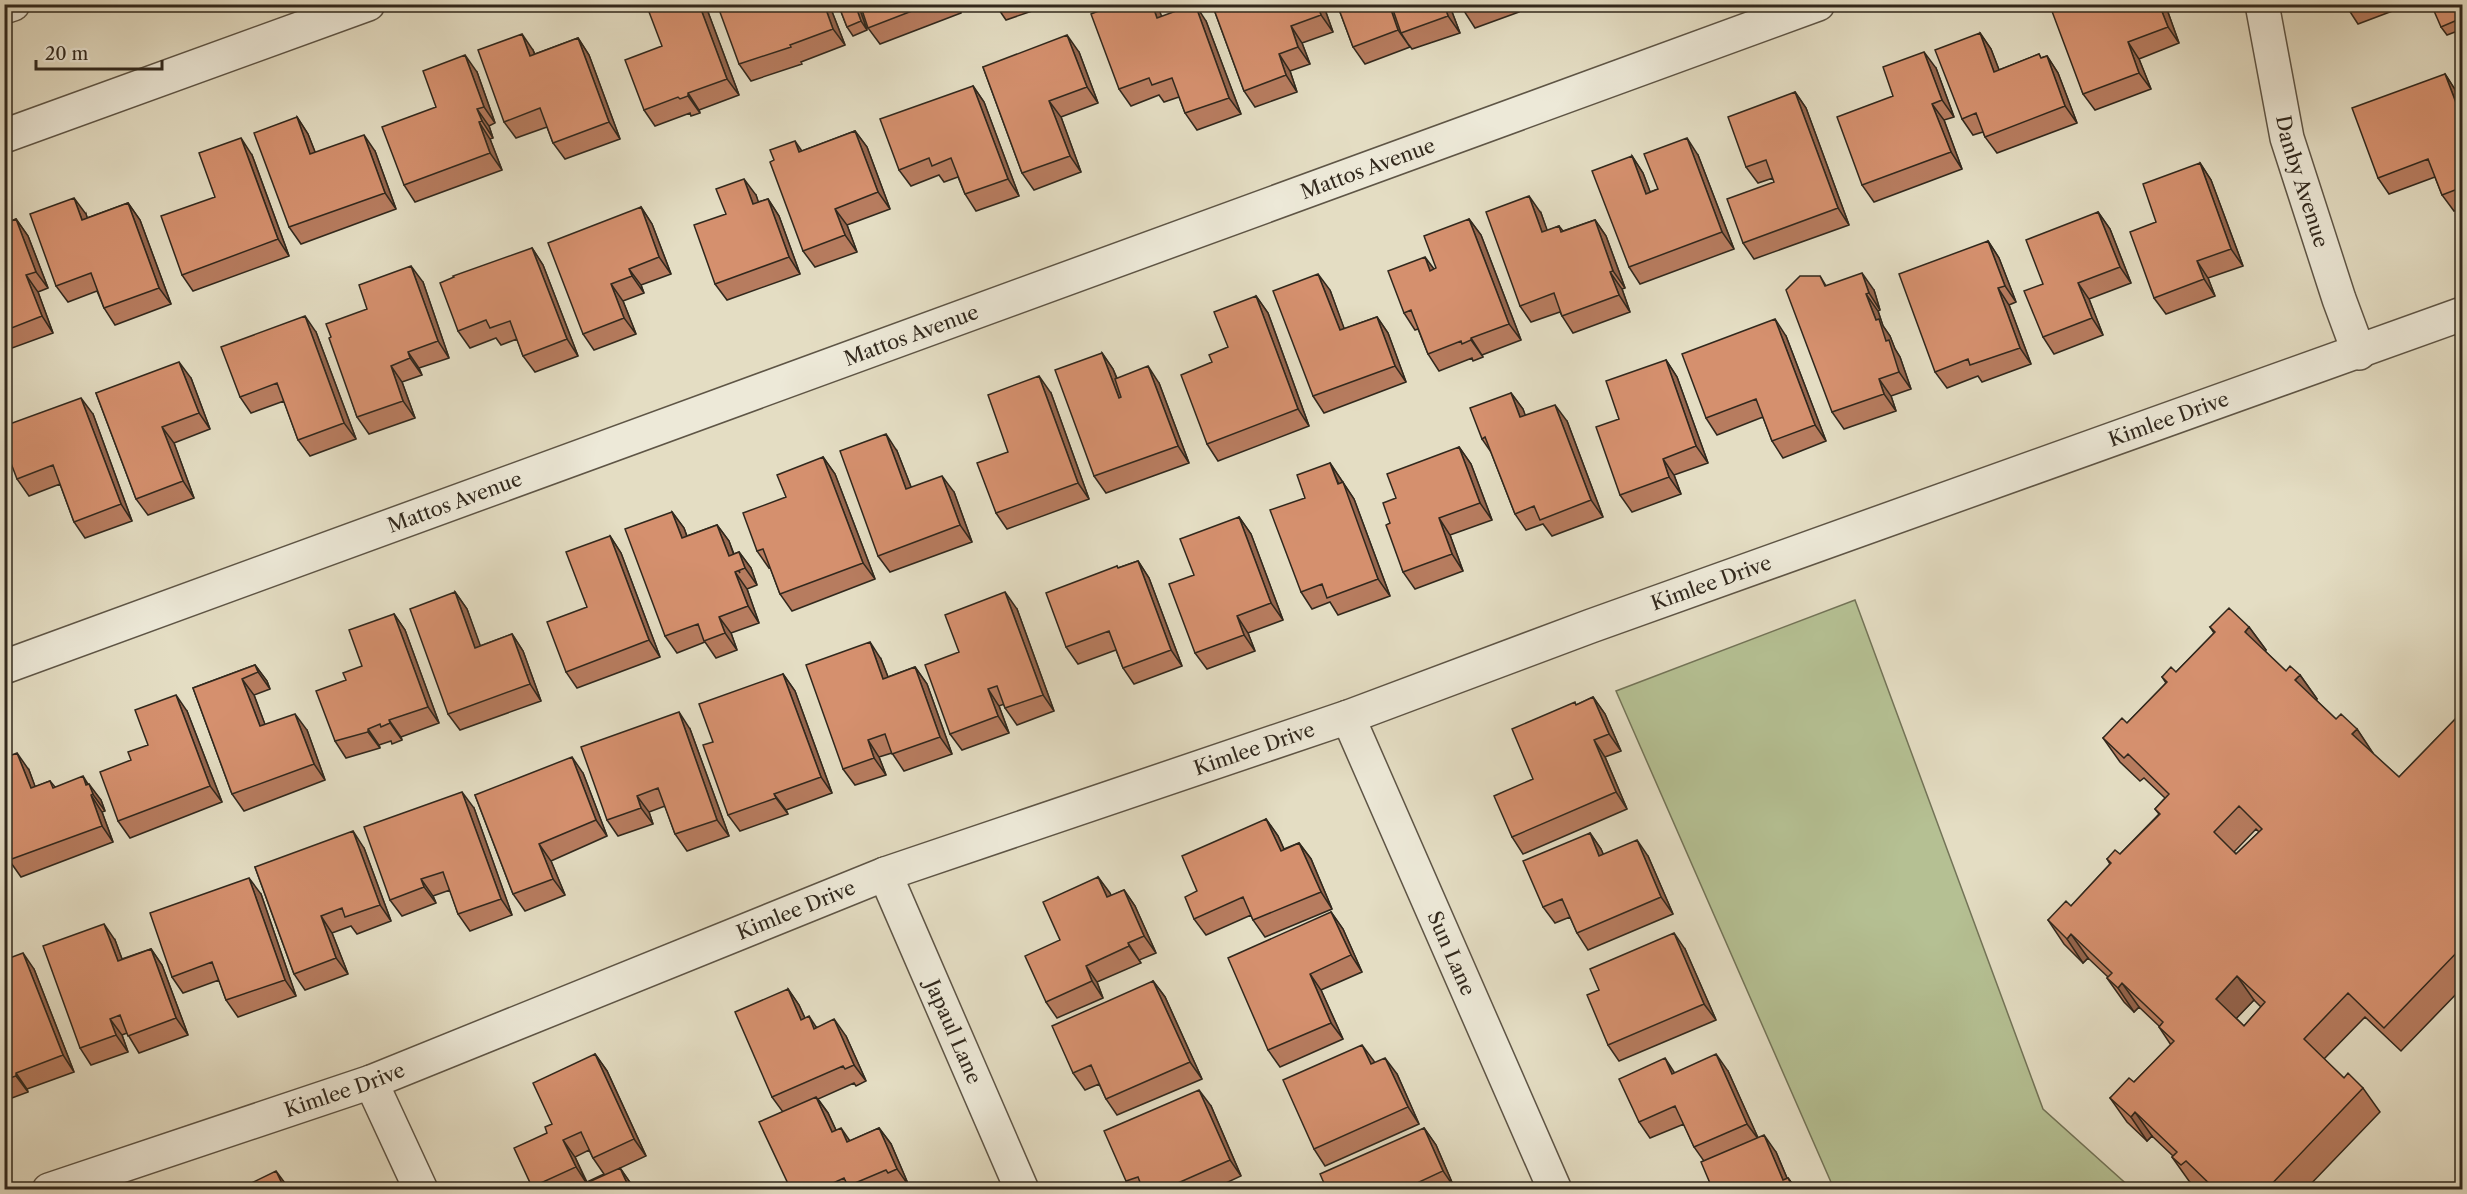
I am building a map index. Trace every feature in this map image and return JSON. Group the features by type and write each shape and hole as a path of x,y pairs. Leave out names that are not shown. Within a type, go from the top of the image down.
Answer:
{"street":[{"path":"4,7 13,4"},
{"path":"4,136 368,4"},
{"name":"Mattos Avenue","path":"4,667 1780,11 1818,4"},
{"name":"Danby Avenue","path":"2262,4 2287,138 2339,299 2359,353"},
{"name":"Kimlee Drive","path":"49,1190 371,1082 885,874 1348,717 1591,626 2462,316"},
{"name":"Sun Lane","path":"1348,717 1555,1190"},
{"name":"Japaul Lane","path":"885,874 1022,1190"},
{"path":"371,1082 421,1190"}],"green space":[{"path":"1855,600 2043,1109 2132,1189 1834,1189 1616,691"}],"building":[{"path":"646,4 699,4 727,79 688,93 688,96 680,99 678,97 644,110 625,60 662,46"},
{"path":"717,4 824,4 833,29 790,45 791,47 739,64"},
{"path":"838,4 855,4 861,21 847,27"},
{"path":"860,4 930,4 868,28"},
{"path":"1116,4 1152,4 1157,18 1195,4 1229,98 1185,113 1172,78 1152,85 1149,78 1119,89 1091,14"},
{"path":"1212,4 1317,4 1321,15 1291,26 1298,47 1279,54 1286,75 1244,91"},
{"path":"1337,4 1389,4 1398,30 1353,47"},
{"path":"1391,4 1444,4 1448,16 1401,33"},
{"path":"1461,4 1482,4 1464,11"},
{"path":"2055,4 2159,4 2168,27 2128,42 2139,73 2083,94 2050,6"},
{"path":"2431,4 2456,4 2462,18 2441,27"},
{"path":"1980,33 1994,72 2039,54 2041,58 2047,56 2065,106 1985,137 1976,113 1962,119 1935,50"},
{"path":"522,34 530,56 578,38 609,122 553,143 540,108 504,122 478,50"},
{"path":"1067,35 1087,87 1049,101 1070,156 1022,173 983,67"},
{"path":"1924,52 1942,100 1932,104 1951,152 1862,185 1837,117 1893,96 1883,67"},
{"path":"465,55 484,107 477,109 490,153 404,185 382,127 436,107 423,71"},
{"path":"2445,74 2463,121 2463,187 2442,195 2428,159 2378,178 2352,108"},
{"path":"973,86 1008,179 965,194 951,158 932,166 929,158 899,170 880,119"},
{"path":"1795,92 1838,208 1743,243 1727,199 1774,182 1766,160 1746,167 1728,117"},
{"path":"297,117 310,154 364,135 385,193 289,227 254,133"},
{"path":"855,131 878,192 835,209 845,235 803,251 770,162 774,160 770,150 795,141 799,152"},
{"path":"241,138 278,239 182,275 161,216 215,197 199,153"},
{"path":"1687,138 1722,232 1629,267 1592,171 1632,156 1646,194 1658,189 1644,154"},
{"path":"2200,163 2231,249 2197,261 2204,279 2154,298 2130,232 2156,222 2143,184"},
{"path":"744,179 753,204 768,199 789,257 715,284 694,225 726,214 716,189"},
{"path":"1529,196 1542,232 1559,226 1561,232 1595,220 1619,295 1562,316 1554,293 1520,306 1486,212"},
{"path":"74,198 82,220 128,203 159,288 104,308 91,273 56,286 30,214"},
{"path":"641,207 659,257 629,269 632,276 611,284 624,318 583,334 548,243"},
{"path":"2098,212 2120,267 2078,283 2092,318 2043,337 2024,291 2043,284 2026,240"},
{"path":"16,219 36,272 26,275 42,316 4,331 4,224"},
{"path":"1469,219 1509,324 1471,338 1462,344 1461,341 1428,354 1411,310 1404,313 1388,271 1425,257 1430,271 1436,268 1424,236"},
{"path":"1988,241 2005,286 1998,288 2020,348 1970,365 1968,359 1935,372 1899,274"},
{"path":"532,248 567,339 523,356 510,321 490,328 486,320 458,331 440,283 453,276"},
{"path":"411,266 438,341 408,352 410,358 391,366 403,401 357,417 326,324 367,309 359,285"},
{"path":"1862,273 1869,293 1866,294 1876,320 1879,319 1886,341 1889,340 1899,372 1879,379 1884,394 1832,412 1786,290 1800,276 1820,276 1825,286"},
{"path":"1318,274 1340,330 1377,317 1395,366 1313,396 1273,291"},
{"path":"1256,296 1298,409 1207,444 1181,375 1212,362 1209,355 1228,347 1214,312"},
{"path":"305,316 344,423 298,440 277,383 240,397 221,347"},
{"path":"1775,319 1815,425 1772,441 1756,399 1706,418 1682,354"},
{"path":"1102,353 1119,398 1121,397 1115,379 1148,366 1178,446 1094,476 1055,370"},
{"path":"1666,360 1696,446 1663,459 1669,477 1620,495 1596,427 1619,419 1606,381"},
{"path":"179,362 199,413 162,427 183,481 136,499 96,393"},
{"path":"1039,376 1078,483 996,513 977,463 1008,452 988,395"},
{"path":"1511,393 1520,417 1555,405 1591,500 1540,520 1534,506 1515,514 1485,437 1482,439 1470,408"},
{"path":"81,398 121,504 74,522 53,465 17,479 4,445 4,426"},
{"path":"886,434 906,489 942,476 960,525 878,556 840,451"},
{"path":"1459,447 1480,503 1439,518 1452,554 1403,572 1386,525 1390,523 1383,503 1396,498 1387,474"},
{"path":"823,457 863,563 780,594 763,549 757,551 743,513 786,497 777,475"},
{"path":"1330,463 1338,484 1343,482 1378,579 1327,598 1322,584 1301,592 1270,510 1305,498 1297,475"},
{"path":"672,512 682,538 717,525 729,556 739,552 745,568 735,572 748,606 719,617 725,633 704,641 698,624 665,636 625,529"},
{"path":"1239,517 1271,603 1237,616 1244,635 1195,653 1169,584 1194,575 1180,539"},
{"path":"610,536 649,640 566,672 547,622 587,607 566,552"},
{"path":"1138,561 1171,650 1123,668 1109,631 1066,647 1046,593 1117,566 1118,568"},
{"path":"455,592 475,648 512,634 530,684 448,714 410,609"},
{"path":"1005,592 1043,695 1005,708 997,686 988,689 998,716 950,734 925,665 959,652 945,615"},
{"path":"2229,608 2249,627 2245,632 2286,671 2290,666 2300,675 2295,680 2336,719 2341,714 2357,729 2352,734 2399,777 2463,711 2463,946 2384,1028 2348,993 2304,1039 2344,1078 2348,1073 2363,1088 2266,1190 2216,1190 2186,1161 2181,1165 2172,1157 2177,1152 2135,1112 2131,1117 2110,1098 2129,1078 2134,1082 2174,1041 2159,1027 2163,1022 2122,983 2118,988 2107,978 2112,973 2071,934 2067,939 2048,920 2066,901 2071,906 2111,863 2107,859 2115,850 2120,854 2160,814 2155,809 2169,794 2128,754 2124,758 2103,738 2122,718 2127,723 2167,682 2162,677 2171,667 2176,672 2215,632 2210,627","holes":["2239,806 2262,829 2236,854 2214,832","2237,976 2265,1002 2244,1026 2216,999"]},
{"path":"394,614 428,707 389,720 390,723 381,727 380,724 368,729 368,732 335,741 316,691 346,680 343,673 362,666 349,630"},
{"path":"870,642 883,679 915,667 940,737 892,754 885,734 868,740 874,758 843,769 806,665"},
{"path":"255,665 258,672 242,679 260,726 295,714 314,764 232,794 193,688"},
{"path":"783,674 821,777 774,794 776,798 728,815 703,745 713,742 699,704"},
{"path":"176,695 210,786 118,821 100,772 131,760 128,752 148,745 135,710"},
{"path":"1593,697 1609,734 1594,740 1616,792 1512,837 1494,796 1533,779 1512,729 1575,702 1576,705"},
{"path":"679,712 717,820 675,834 658,788 637,796 641,808 607,820 581,747"},
{"path":"17,753 31,788 50,781 53,788 83,776 93,794 91,795 102,826 9,860 4,847 4,758"},
{"path":"572,757 596,820 539,844 553,879 513,894 475,795"},
{"path":"462,792 501,899 458,914 443,872 421,879 424,887 390,900 364,827"},
{"path":"1266,819 1281,851 1299,843 1321,892 1253,920 1243,897 1194,919 1185,897 1197,891 1182,856"},
{"path":"353,831 380,905 345,917 342,908 321,916 336,958 294,974 255,867"},
{"path":"1590,833 1599,856 1637,840 1661,897 1577,933 1562,899 1543,907 1523,861"},
{"path":"1098,877 1107,897 1124,890 1144,936 1128,943 1129,946 1086,966 1092,981 1046,1002 1025,956 1060,940 1043,902"},
{"path":"249,878 285,980 226,1000 212,962 172,977 150,913"},
{"path":"1331,912 1351,955 1310,974 1331,1023 1268,1050 1228,958"},
{"path":"104,924 118,961 151,949 176,1018 128,1036 120,1015 110,1019 116,1035 80,1048 43,946"},
{"path":"1674,933 1704,1004 1608,1045 1587,995 1599,990 1590,969"},
{"path":"23,953 63,1055 4,1080 4,960"},
{"path":"1153,981 1190,1062 1106,1099 1091,1065 1073,1073 1052,1026"},
{"path":"788,989 801,1020 809,1016 814,1029 834,1019 854,1065 845,1069 843,1066 772,1097 735,1012"},
{"path":"1362,1045 1371,1064 1385,1058 1408,1107 1314,1149 1283,1080"},
{"path":"595,1054 634,1139 593,1158 581,1132 563,1140 576,1167 532,1187 514,1148 547,1133 545,1127 552,1124 533,1083"},
{"path":"1716,1054 1747,1124 1694,1147 1675,1106 1639,1122 1619,1079 1665,1058 1672,1074"},
{"path":"1199,1090 1230,1160 1162,1190 1143,1190 1138,1177 1126,1181 1104,1131"},
{"path":"816,1097 832,1132 841,1128 847,1142 879,1128 897,1169 888,1173 886,1170 848,1186 844,1178 818,1190 791,1190 759,1122"},
{"path":"1424,1128 1443,1171 1402,1190 1327,1190 1320,1174"},
{"path":"1764,1135 1783,1180 1788,1178 1794,1190 1708,1190 1712,1188 1701,1162"},
{"path":"620,1168 630,1190 571,1190"},
{"path":"276,1171 285,1190 237,1190"},
{"path":"898,1184 900,1190 885,1190"}]}
